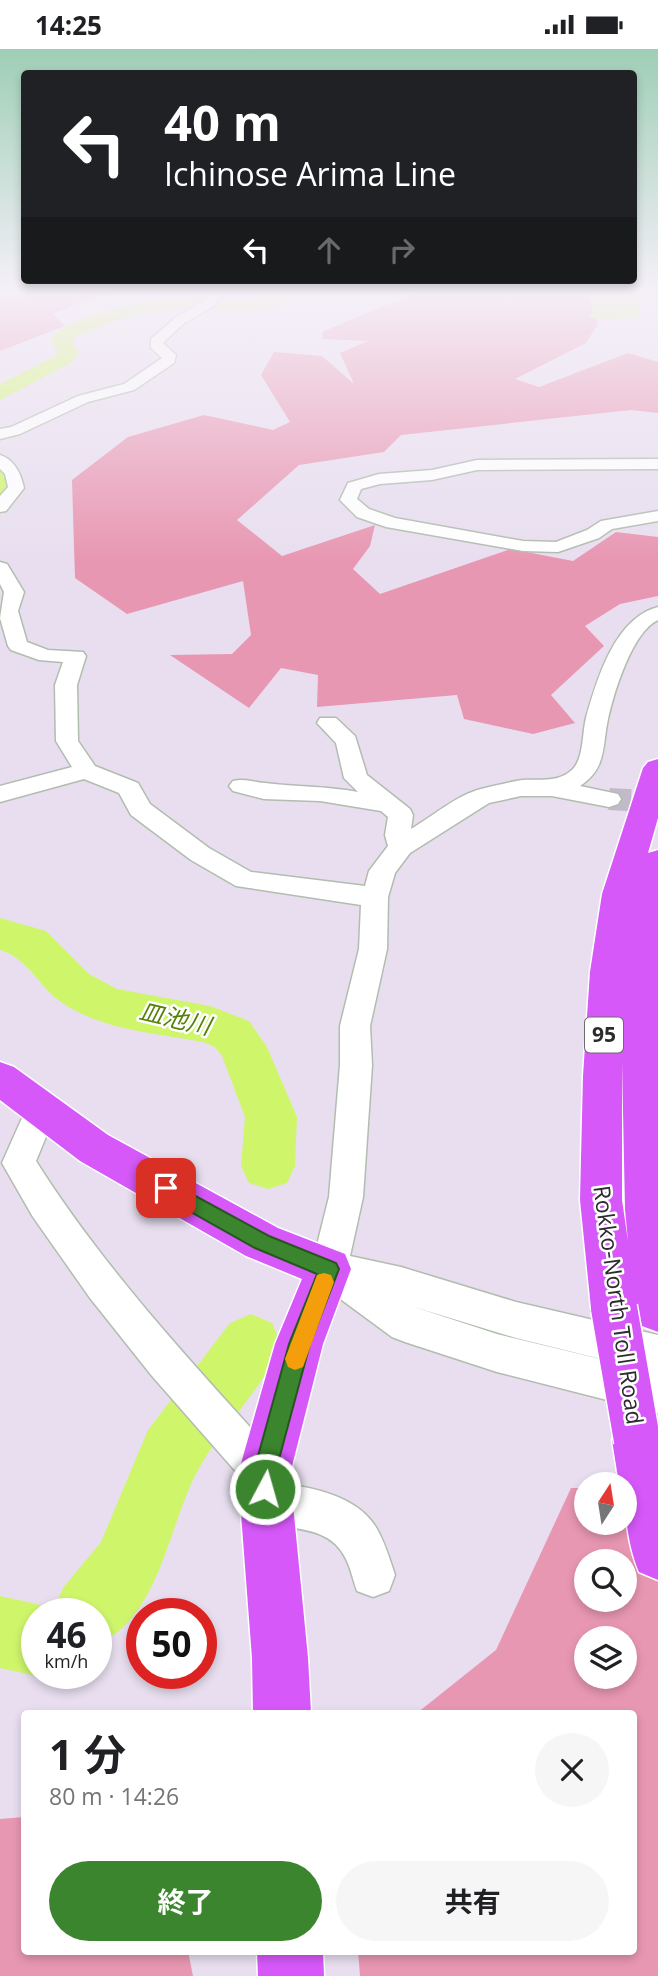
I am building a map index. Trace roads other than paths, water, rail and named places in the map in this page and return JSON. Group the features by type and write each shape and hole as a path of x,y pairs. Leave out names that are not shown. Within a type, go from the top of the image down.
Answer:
{"main road":[{"name":"Rokko-North Toll Road","path":"636,1309 601,1200 602,1076 608,972 619,894 658,768"},
{"name":"Rokko-North Toll Road","path":"658,861 639,998 646,1209 636,1309 636,1440 658,1553"},
{"path":"0,1078 93,1148 262,1242 329,1269 299,1344 265,1489 282,1710"},
{"path":"290,1955 291,1976"}],"street":[{"path":"0,434 15,431 83,399 114,393 141,380"},
{"path":"0,460 13,473 16,488 0,506"},
{"path":"658,464 477,465 432,475 355,486 348,500 363,513 392,523 523,546 558,547 593,534 607,525 658,516"},
{"path":"0,568 14,592 8,611 18,646 46,656 76,656 66,685 67,741 86,771 129,788 140,809 200,854 245,880 375,897"},
{"path":"552,787 569,782 584,772 591,755 597,718 624,642 644,618 658,613"},
{"path":"328,723 347,741 356,778 393,805 401,815 398,835 401,846"},
{"path":"0,794 86,771"},
{"path":"241,786 264,791 320,793 393,805"},
{"path":"329,1269 346,1197 356,1065 355,1026 373,949 375,897 382,871 401,846 481,797 521,788 552,787 609,799"},
{"path":"41,1110 19,1163 50,1217 107,1296 265,1489 290,1505 335,1516 360,1541 373,1575"},
{"path":"329,1269 401,1285 580,1337 658,1354"},
{"path":"329,1269 405,1324 496,1353 658,1393"}],"waterway":[{"path":"0,393 25,380"},
{"name":"皿池川","path":"0,474 4,485 0,496"},
{"name":"皿池川","path":"0,934 30,942 73,986 106,1005 210,1025 232,1034 243,1047 271,1117 268,1166"},
{"name":"皿池川","path":"100,1598 126,1567 171,1453 251,1344"},
{"name":"皿池川","path":"0,1632 21,1637"}],"tunnel":[{"path":"609,799 658,802"}]}
